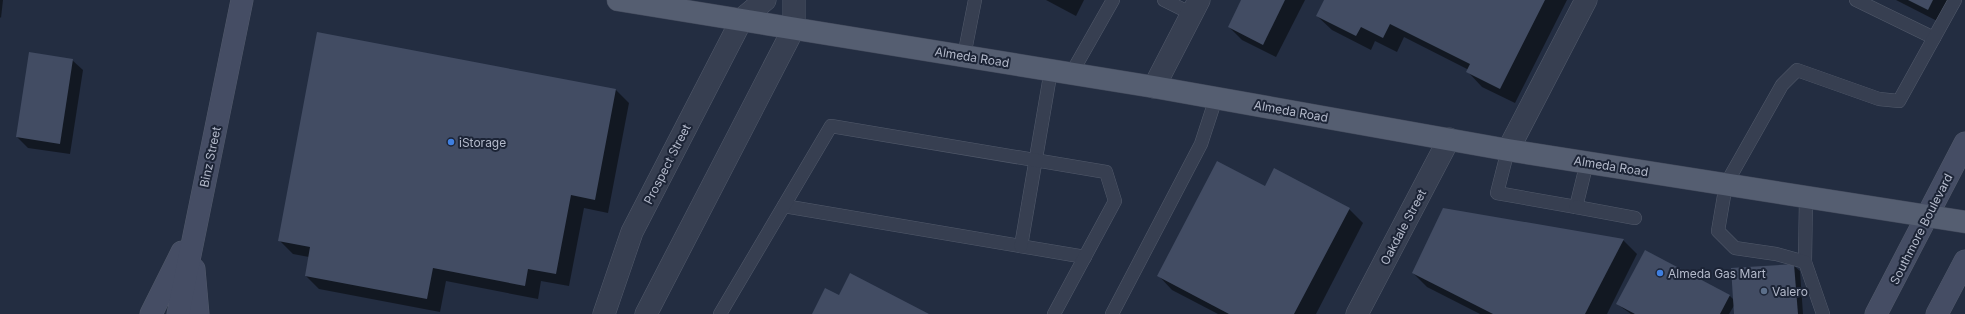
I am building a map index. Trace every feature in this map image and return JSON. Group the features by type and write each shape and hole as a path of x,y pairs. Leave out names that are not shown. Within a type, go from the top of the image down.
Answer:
{"main road":[{"name":"Binz Street","path":"178,314 242,0"},
{"name":"Almeda Road","path":"618,0 1154,87 1508,150 1965,222"},
{"name":"Southmore Boulevard","path":"1876,314 1965,143"},
{"path":"151,314 196,224"},
{"path":"192,246 198,314"},
{"path":"1937,314 1965,261"}],"street":[{"path":"742,19 765,0"},
{"path":"646,314 794,28 794,0"},
{"path":"1508,150 1586,0"},
{"path":"1154,87 1195,7"},
{"name":"Prospect Street","path":"604,314 632,232 742,19"},
{"name":"Oakdale Street","path":"1357,314 1449,139"}],"lane":[{"path":"964,56 975,0"},
{"path":"1021,246 1035,159 1061,72 1112,0"},
{"path":"1164,0 1195,7"},
{"path":"1856,0 1934,38"},
{"path":"1805,262 1776,254 1735,248 1718,231 1726,184 1782,85 1797,70 1879,100 1899,101 1955,0"},
{"path":"1112,314 1201,144 1216,98"},
{"path":"720,314 831,126 1106,172 1115,201 1054,314"},
{"path":"1508,150 1497,192 1635,218"},
{"path":"1576,207 1587,162"},
{"path":"1806,197 1805,262 1823,314"},
{"path":"784,206 1085,257"}],"building":[{"path":"1241,0 1285,0 1263,45 1228,27"},
{"path":"1324,0 1545,0 1500,89 1466,72 1470,64 1390,24 1383,38 1361,27 1356,36 1316,16"},
{"path":"1908,0 1933,0 1928,10"},
{"name":"iStorage","path":"317,32 616,89 595,200 571,195 556,274 528,269 525,286 433,268 427,299 305,276 310,247 278,241"},
{"path":"29,52 73,59 60,144 16,137"},
{"path":"1217,161 1265,186 1274,168 1350,208 1294,314 1229,314 1157,276"},
{"path":"1443,208 1624,239 1585,314 1493,314 1412,273"},
{"name":"Almeda Gas Mart","path":"1645,250 1730,295 1720,314 1635,314 1616,304"},
{"name":"Valero","path":"1794,264 1798,314 1734,314 1731,268"},
{"path":"850,273 929,314 812,314 825,288 839,295"}],"place":[{"name":"iStorage","path":"451,142"},
{"name":"Almeda Gas Mart","path":"1660,273"},
{"name":"Valero","path":"1764,291"}]}
